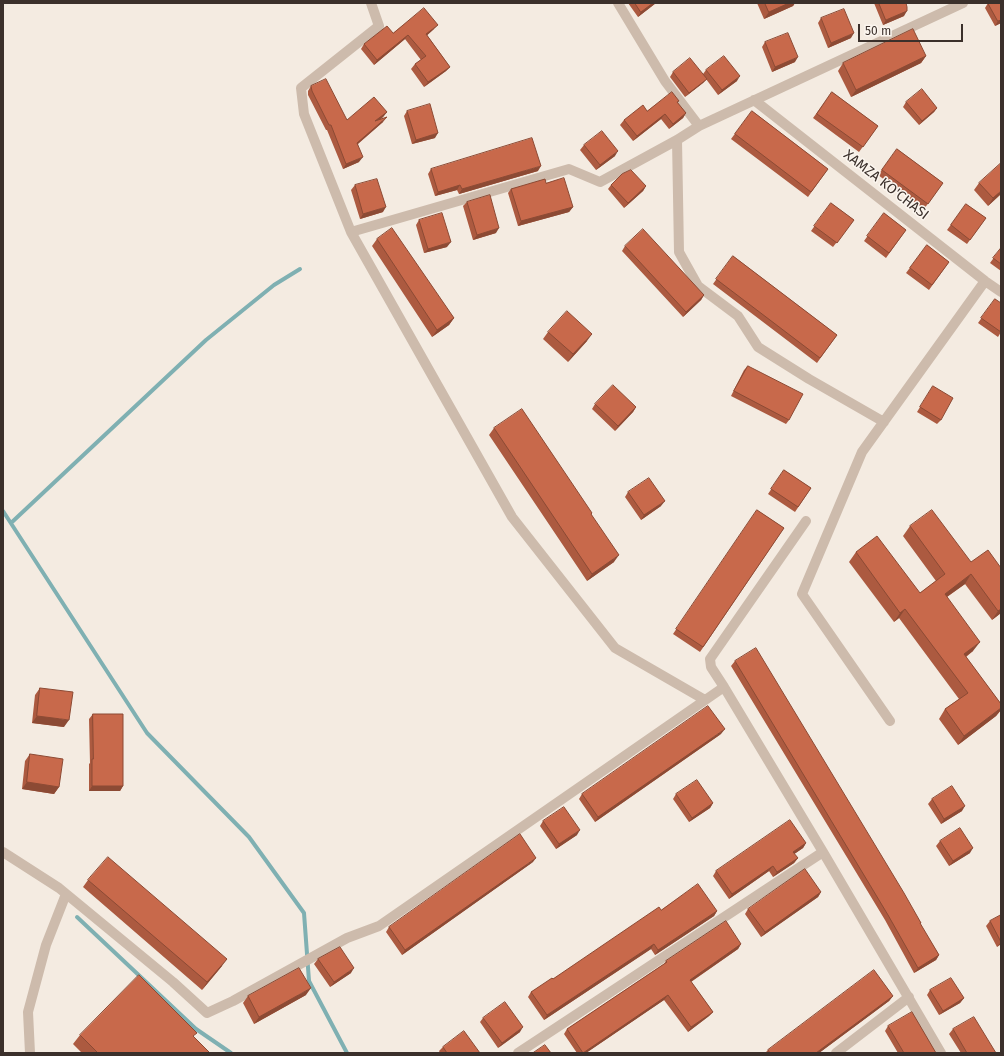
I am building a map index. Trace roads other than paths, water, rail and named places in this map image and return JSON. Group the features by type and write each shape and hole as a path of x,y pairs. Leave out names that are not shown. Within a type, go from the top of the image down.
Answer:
{"street":[{"path":"372,3 379,26 301,88 304,114 351,232 512,517 615,648 705,700"},
{"path":"618,3 665,81 699,126"},
{"path":"351,232 569,169 600,182 677,140 699,126 963,3"},
{"name":"XAMZA KO'CHASI","path":"754,100 1001,292"},
{"path":"677,140 679,252 698,286 738,316 758,347 809,379 884,422"},
{"path":"890,721 802,594 862,452 985,281"},
{"path":"806,521 710,659 710,667 724,687 823,852 941,1053"},
{"path":"3,852 66,894 173,982 207,1013 233,1001 347,938 379,926 724,687"},
{"path":"518,1053 823,852"},
{"path":"30,1053 28,1012 46,945 66,894"},
{"path":"836,1053 908,997"}],"waterway":[{"path":"11,523 206,340 274,285 300,269"},
{"path":"3,511 147,733 249,837 304,913 309,981 347,1053"},
{"path":"77,917 196,1029 231,1053"}]}
